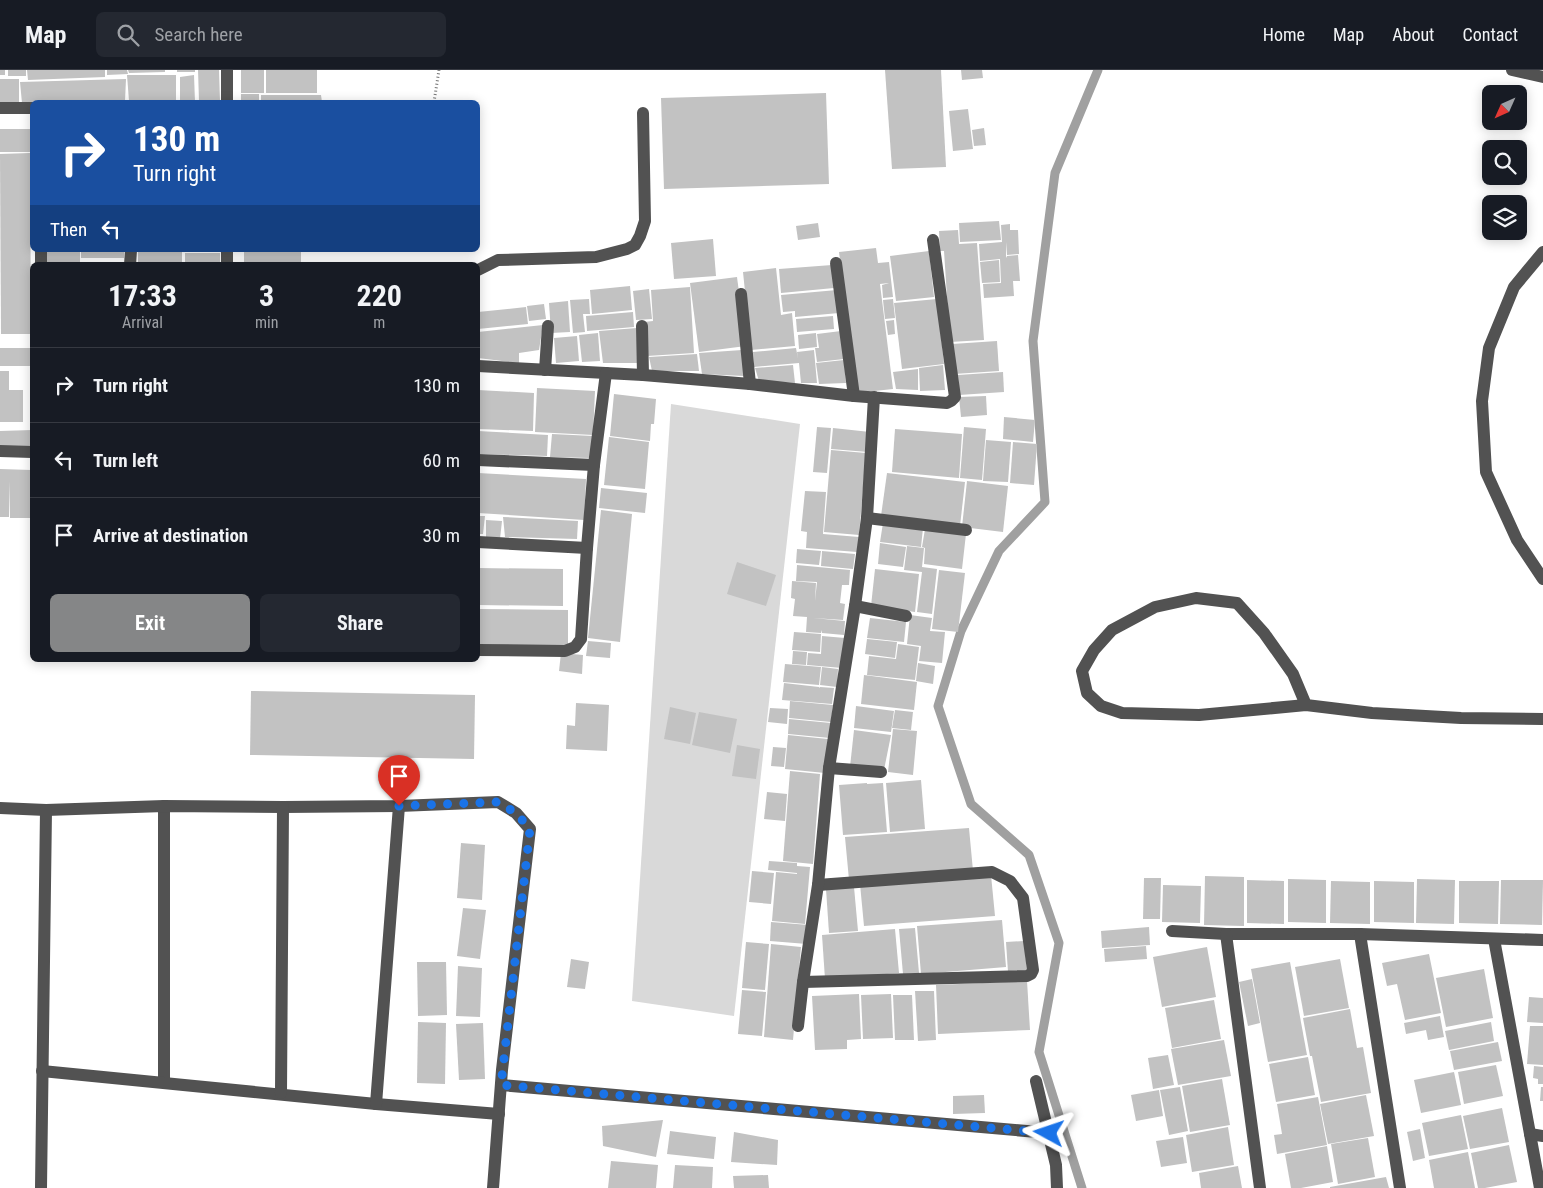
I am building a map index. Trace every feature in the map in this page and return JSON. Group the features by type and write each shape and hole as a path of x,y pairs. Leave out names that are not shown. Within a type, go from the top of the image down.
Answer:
{"street":[{"path":"227,70 227,100"},
{"path":"1512,70 1543,77"},
{"path":"0,108 30,108"},
{"path":"480,269 498,260 596,257 627,250 635,245 645,221 643,113"},
{"path":"480,366 643,375 750,384 854,396 947,403 955,397 934,240"},
{"path":"1543,252 1514,287 1489,348 1482,401 1486,472 1517,540 1543,579"},
{"path":"836,263 854,396"},
{"path":"741,294 750,384"},
{"path":"545,370 548,326"},
{"path":"642,326 643,375"},
{"path":"480,650 565,651 575,647 581,639 594,465 606,373"},
{"path":"798,1026 818,885 829,768 867,518 874,397"},
{"path":"0,451 30,452"},
{"path":"480,460 594,465"},
{"path":"867,518 966,530"},
{"path":"480,542 587,548"},
{"path":"1306,705 1293,674 1264,632 1237,603 1196,598 1155,607 1112,630 1094,650 1082,671 1087,693 1101,706 1122,713 1199,715 1306,705 1402,715 1543,719"},
{"path":"855,606 906,616"},
{"path":"829,768 881,772"},
{"path":"0,808 46,810 164,806 399,806 498,802 516,813 530,829 501,1085 493,1188"},
{"path":"164,806 164,1082"},
{"path":"376,1104 399,806"},
{"path":"281,1093 282,807"},
{"path":"41,1188 46,810"},
{"path":"803,982 1027,976 1033,970 1023,898 1010,881 992,872 818,885"},
{"path":"1172,931 1226,934 1360,934 1543,940"},
{"path":"1226,934 1260,1188"},
{"path":"1360,934 1400,1188"},
{"path":"1494,939 1537,1135 1540,1188"},
{"path":"42,1071 281,1093 376,1104 499,1114"},
{"path":"1036,1080 1056,1165 1057,1188"},
{"path":"501,1085 1049,1133"}],"path":[{"path":"434,100 439,70"}],"shaded area":[{"path":"671,404 800,424 734,1016 632,1001"}],"building":[{"path":"0,70 5,70 5,75 0,75"},
{"path":"8,70 26,70 26,76 8,76"},
{"path":"27,70 105,70 105,77 28,80"},
{"path":"107,70 127,70 128,74 107,75"},
{"path":"128,70 165,70 165,72 129,73"},
{"path":"177,70 195,70 195,72 177,72"},
{"path":"198,70 219,70 220,100 199,100"},
{"path":"241,70 264,70 264,93 241,93"},
{"path":"266,70 317,70 317,93 266,93"},
{"path":"885,70 941,70 946,167 892,169"},
{"path":"961,70 982,70 983,78 962,80"},
{"path":"127,75 176,75 176,100 129,100"},
{"path":"194,75 195,100 180,100 180,77"},
{"path":"0,79 19,79 19,105 0,104"},
{"path":"126,79 125,100 30,100 30,103 22,103 20,82"},
{"path":"826,93 829,184 664,189 661,98"},
{"path":"241,94 259,94 259,100 241,100"},
{"path":"261,95 321,95 322,100 261,100"},
{"path":"968,109 973,149 953,151 949,111"},
{"path":"984,128 986,145 974,146 972,130"},
{"path":"0,129 30,129 30,152 0,152"},
{"path":"30,153 30,334 1,334 0,154"},
{"path":"999,221 1001,240 960,242 959,223"},
{"path":"818,223 820,237 798,240 796,226"},
{"path":"1010,224 1010,230 1018,230 1019,254 1007,255 1006,242 1006,256 1007,258 1007,256 1018,255 1020,281 1013,281 1014,296 984,298 983,284 1001,283 1000,259 980,261 979,244 1002,242 1001,225"},
{"path":"958,230 959,244 977,243 984,340 950,342 944,251 940,251 939,231"},
{"path":"713,239 716,276 674,279 671,243"},
{"path":"876,248 878,263 889,262 893,297 883,298 882,285 889,283 880,284 893,389 856,393 839,252"},
{"path":"929,251 934,297 896,301 890,256"},
{"path":"44,252 80,252 80,262 46,262"},
{"path":"81,252 124,252 124,258 81,258"},
{"path":"138,252 182,252 182,262 138,262"},
{"path":"244,252 301,252 301,262 244,262"},
{"path":"185,253 220,253 220,262 185,262"},
{"path":"999,260 1000,282 982,283 980,262"},
{"path":"832,265 834,288 781,293 779,269"},
{"path":"776,268 781,315 792,313 795,346 751,350 743,272"},
{"path":"737,277 746,346 699,352 690,283"},
{"path":"630,286 632,310 592,314 590,290"},
{"path":"690,287 694,353 647,356 644,322 653,321 651,290"},
{"path":"649,289 652,319 636,320 633,291"},
{"path":"837,290 839,313 795,317 795,311 783,312 781,295"},
{"path":"589,299 590,314 583,314 585,332 573,333 570,300"},
{"path":"893,299 895,318 885,319 883,300"},
{"path":"937,299 944,364 902,369 894,303"},
{"path":"568,301 570,332 551,333 549,303"},
{"path":"544,304 546,319 529,321 527,306"},
{"path":"526,307 528,324 480,329 480,312"},
{"path":"633,312 634,327 587,331 586,316"},
{"path":"833,316 834,329 797,332 796,319"},
{"path":"894,320 895,334 888,335 886,321"},
{"path":"543,325 539,350 519,353 519,363 480,358 480,332"},
{"path":"637,328 640,363 603,363 599,331"},
{"path":"841,331 844,359 817,362 815,348 819,348 817,334"},
{"path":"598,333 600,361 582,362 579,335"},
{"path":"816,333 817,347 799,349 798,335"},
{"path":"577,336 579,361 556,363 554,338"},
{"path":"997,341 999,371 954,374 952,344"},
{"path":"0,348 30,348 30,366 0,366"},
{"path":"796,348 798,359 797,352 814,350 817,383 801,383 799,363 754,367 753,352"},
{"path":"742,350 744,376 702,374 699,353"},
{"path":"697,354 699,371 652,371 649,357"},
{"path":"844,360 846,383 819,384 816,363"},
{"path":"793,365 795,383 759,381 755,368"},
{"path":"943,365 945,390 920,391 919,368"},
{"path":"918,369 918,390 896,389 893,372"},
{"path":"0,371 9,371 9,390 23,390 23,422 0,422"},
{"path":"1003,372 1004,392 959,395 958,375"},
{"path":"537,388 595,391 593,435 535,432"},
{"path":"480,390 534,393 533,431 480,429"},
{"path":"614,394 656,399 654,424 651,424 650,441 610,436"},
{"path":"986,396 987,415 961,417 959,397"},
{"path":"1004,417 1035,420 1033,442 1003,439"},
{"path":"817,427 831,428 827,473 813,472"},
{"path":"964,427 986,429 982,480 960,478"},
{"path":"833,428 870,432 868,452 831,449"},
{"path":"895,429 962,434 959,478 892,472"},
{"path":"30,430 30,447 0,447 0,431"},
{"path":"480,431 548,435 547,456 480,454"},
{"path":"552,434 593,436 590,458 550,457"},
{"path":"609,437 649,442 645,489 604,485"},
{"path":"986,440 1011,442 1008,482 983,481"},
{"path":"1013,442 1037,444 1034,485 1010,483"},
{"path":"831,450 866,453 859,535 824,532"},
{"path":"0,469 30,470 30,518 10,518 10,481 9,517 0,517"},
{"path":"480,473 586,479 584,520 480,513"},
{"path":"887,473 965,482 960,526 881,516"},
{"path":"967,481 1008,486 1003,532 962,527"},
{"path":"601,488 647,493 645,513 599,508"},
{"path":"805,491 826,492 823,534 859,537 857,552 806,548 807,532 801,531"},
{"path":"601,510 632,514 620,642 588,638"},
{"path":"480,516 485,516 483,534 480,534"},
{"path":"503,517 578,521 577,539 505,537"},
{"path":"486,520 502,521 500,539 486,537"},
{"path":"883,523 923,528 921,547 880,542"},
{"path":"925,529 966,534 962,569 924,564 925,548 922,547"},
{"path":"880,543 906,547 903,567 878,564"},
{"path":"907,546 924,548 922,567 937,569 932,614 917,612 922,572 904,570"},
{"path":"797,549 821,551 819,565 796,563"},
{"path":"822,551 855,554 853,569 821,566"},
{"path":"737,562 776,575 766,606 727,594"},
{"path":"797,565 850,570 849,585 842,585 840,603 845,604 843,620 813,618 845,621 844,635 822,633 822,630 821,633 806,632 807,617 793,616 795,599 791,598 792,581 816,583 815,601 817,582 796,581"},
{"path":"480,568 563,569 563,606 480,605"},
{"path":"875,569 919,574 915,612 871,606"},
{"path":"939,570 965,573 958,632 932,629"},
{"path":"480,609 568,610 568,646 480,645"},
{"path":"910,615 932,618 930,631 945,632 942,663 919,661 921,646 907,644"},
{"path":"870,618 906,622 904,642 867,638"},
{"path":"794,632 821,634 820,652 792,650"},
{"path":"822,636 845,638 842,668 807,665 808,653 821,654"},
{"path":"867,639 897,642 895,658 865,654"},
{"path":"588,641 611,643 610,658 586,656"},
{"path":"898,644 919,647 915,680 867,675 869,656 896,659"},
{"path":"793,651 807,652 806,665 792,664"},
{"path":"561,653 583,655 582,674 559,671"},
{"path":"918,663 935,666 933,684 916,681"},
{"path":"785,664 821,667 819,685 783,682"},
{"path":"822,667 838,669 837,687 820,685"},
{"path":"864,675 917,682 914,710 861,704"},
{"path":"784,683 834,688 832,704 782,700"},
{"path":"251,691 475,695 474,759 250,755"},
{"path":"790,701 833,705 831,722 789,718"},
{"path":"576,703 609,705 607,751 566,749 567,725 575,726"},
{"path":"856,706 894,711 891,732 854,728"},
{"path":"670,707 696,713 690,744 664,739"},
{"path":"770,708 788,709 787,724 768,722"},
{"path":"895,710 913,712 911,730 892,728"},
{"path":"699,712 737,719 730,753 692,745"},
{"path":"789,719 831,723 830,738 788,734"},
{"path":"893,729 917,731 913,775 888,772"},
{"path":"854,730 891,735 884,770 850,767"},
{"path":"788,735 828,739 825,773 785,769"},
{"path":"737,745 760,749 756,779 732,776"},
{"path":"773,747 786,748 784,767 771,766"},
{"path":"790,771 820,774 813,864 783,861"},
{"path":"921,780 925,829 890,832 886,783"},
{"path":"883,783 887,832 843,835 839,785"},
{"path":"767,792 787,794 785,821 764,819"},
{"path":"969,828 973,871 849,880 845,837"},
{"path":"461,843 485,845 482,900 457,898"},
{"path":"769,861 797,863 797,866 810,867 805,924 772,921 776,872 797,873 768,870"},
{"path":"752,871 774,873 771,904 749,902"},
{"path":"991,875 995,916 864,926 860,884"},
{"path":"1205,876 1244,877 1244,926 1204,925"},
{"path":"1144,878 1161,878 1160,919 1143,919"},
{"path":"1288,879 1326,880 1326,923 1288,922"},
{"path":"1417,879 1455,880 1454,924 1416,923"},
{"path":"1247,880 1284,881 1284,924 1247,923"},
{"path":"1501,880 1543,880 1542,925 1500,924"},
{"path":"1331,881 1370,882 1370,924 1330,923"},
{"path":"1374,881 1414,882 1414,923 1374,922"},
{"path":"1459,881 1499,881 1498,924 1459,923"},
{"path":"1163,885 1201,886 1200,923 1162,922"},
{"path":"854,887 858,931 829,933 826,889"},
{"path":"463,908 486,910 480,959 457,956"},
{"path":"1002,920 1006,967 921,974 917,926"},
{"path":"771,922 809,925 807,944 770,941"},
{"path":"1149,927 1150,945 1102,948 1101,931"},
{"path":"915,928 919,973 903,974 899,929"},
{"path":"895,929 899,973 825,979 822,935"},
{"path":"1024,941 1027,971 1008,972 1006,942"},
{"path":"746,942 769,944 765,990 742,988"},
{"path":"771,944 801,947 793,1040 764,1037"},
{"path":"1146,946 1147,959 1105,962 1104,949"},
{"path":"1207,947 1216,997 1162,1007 1153,957"},
{"path":"1429,954 1441,1013 1405,1020 1397,984 1387,986 1382,963"},
{"path":"571,959 589,962 585,989 567,987"},
{"path":"1340,959 1349,1008 1304,1016 1295,967"},
{"path":"417,962 446,962 447,1015 418,1016"},
{"path":"1290,962 1307,1055 1268,1062 1251,969"},
{"path":"458,966 482,968 480,1017 456,1016"},
{"path":"1484,969 1493,1018 1446,1027 1436,978"},
{"path":"1252,979 1260,1023 1248,1026 1239,982"},
{"path":"1027,981 1030,1030 938,1034 936,985"},
{"path":"742,990 766,992 762,1036 738,1034"},
{"path":"915,991 934,991 936,1040 918,1041"},
{"path":"859,994 861,1039 847,1040 847,1049 815,1050 812,996"},
{"path":"891,994 893,1038 863,1039 861,995"},
{"path":"893,995 912,995 914,1040 895,1040"},
{"path":"1529,997 1543,998 1543,1023 1527,1022"},
{"path":"1214,1000 1221,1039 1172,1048 1165,1008"},
{"path":"1350,1009 1357,1048 1363,1047 1371,1093 1321,1102 1303,1018"},
{"path":"1440,1016 1444,1037 1428,1040 1426,1030 1406,1034 1404,1023"},
{"path":"418,1022 446,1023 445,1084 417,1083"},
{"path":"1491,1022 1494,1041 1449,1050 1445,1031"},
{"path":"483,1023 485,1079 459,1080 456,1024"},
{"path":"1530,1026 1543,1026 1543,1065 1527,1064"},
{"path":"1224,1040 1231,1076 1178,1085 1171,1049"},
{"path":"1498,1042 1502,1061 1454,1070 1450,1051"},
{"path":"1168,1055 1174,1085 1153,1089 1148,1058"},
{"path":"1308,1057 1315,1095 1276,1102 1269,1064"},
{"path":"1496,1065 1503,1096 1464,1104 1458,1072"},
{"path":"1534,1066 1543,1067 1543,1084 1538,1084 1538,1079 1533,1078"},
{"path":"1454,1072 1461,1105 1421,1113 1414,1080"},
{"path":"1222,1079 1230,1125 1190,1132 1182,1086"},
{"path":"1180,1087 1188,1131 1169,1135 1160,1090"},
{"path":"1541,1087 1543,1087 1543,1101 1540,1101"},
{"path":"1159,1090 1163,1116 1136,1121 1131,1095"},
{"path":"984,1095 985,1113 953,1114 953,1096"},
{"path":"1366,1095 1374,1136 1328,1144 1320,1104"},
{"path":"1318,1097 1327,1145 1277,1154 1274,1135 1282,1134 1277,1104"},
{"path":"1502,1108 1509,1142 1470,1149 1463,1116"},
{"path":"1461,1115 1468,1149 1429,1156 1422,1123"},
{"path":"663,1120 656,1157 603,1146 602,1126"},
{"path":"1228,1127 1234,1165 1192,1172 1186,1135"},
{"path":"1420,1129 1425,1158 1413,1161 1407,1132"},
{"path":"670,1131 716,1137 714,1159 667,1154"},
{"path":"734,1132 778,1140 777,1165 731,1162"},
{"path":"1183,1137 1187,1163 1161,1167 1156,1141"},
{"path":"1368,1138 1375,1177 1338,1184 1331,1144"},
{"path":"1509,1145 1517,1182 1478,1188 1471,1153"},
{"path":"1327,1146 1333,1182 1291,1188 1285,1154"},
{"path":"1468,1152 1475,1188 1434,1188 1429,1160"},
{"path":"611,1161 658,1165 656,1188 608,1188"},
{"path":"675,1165 713,1167 712,1188 673,1188"},
{"path":"1238,1166 1242,1188 1201,1188 1199,1173"},
{"path":"768,1175 769,1188 734,1188 733,1176"},
{"path":"1386,1177 1389,1188 1330,1188 1330,1187"}],"waterway":[{"path":"1082,1188 1039,1052 1059,943 1029,855 971,804 938,706 961,631 999,551 1045,502 1033,341 1055,173 1098,70"}],"route":[{"path":"399,806 498,802 516,813 530,829 501,1085 1049,1133"}]}
